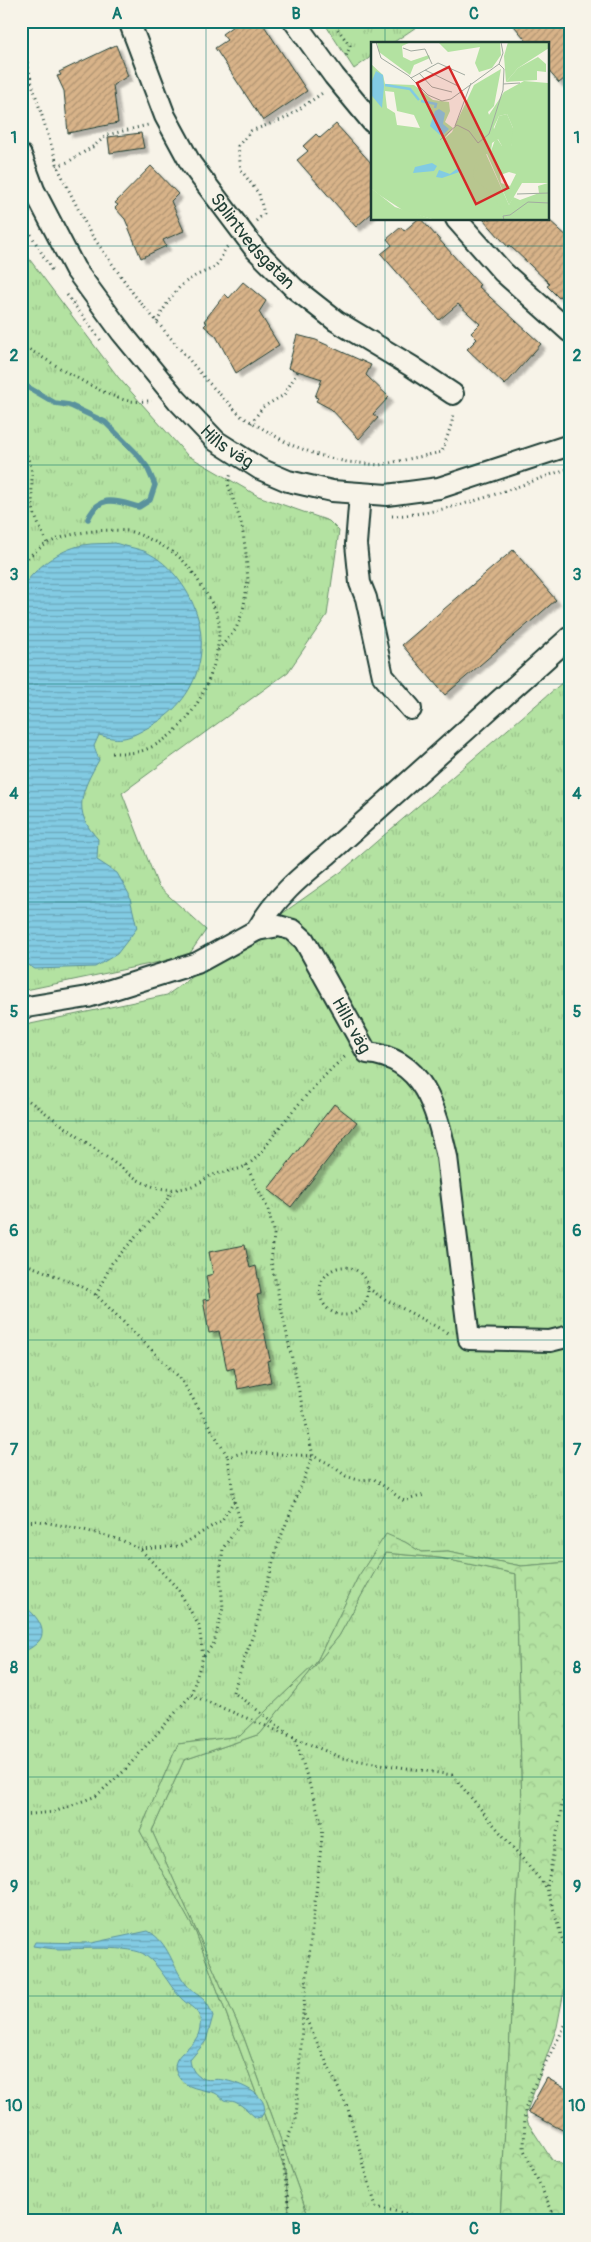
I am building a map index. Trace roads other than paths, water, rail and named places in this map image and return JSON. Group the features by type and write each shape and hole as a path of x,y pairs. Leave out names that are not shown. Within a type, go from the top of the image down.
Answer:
{"street":[{"name":"Splintvedsgatan","path":"129,21 165,116 191,164 255,249 294,288 336,321 411,366 453,394"},
{"path":"294,21 337,81 371,121"},
{"name":"Hills väg","path":"21,155 34,190 75,269 122,333 177,400 216,441 236,456 260,470 288,481 332,491 386,495 439,488 570,445"},
{"path":"457,220 503,272 570,332"},
{"path":"360,494 356,544 360,583 366,598 383,676 411,709"},
{"path":"257,930 286,889 327,855 570,637"},
{"name":"Hills väg","path":"21,1008 88,997 197,963 257,930 279,926 293,930 304,940 367,1052 392,1058 409,1068 421,1082 431,1101 447,1157 469,1339 550,1341 570,1336"}],"water":[{"path":"115,543 149,554 164,564 179,580 191,599 198,620 201,641 200,661 194,680 183,698 168,714 149,727 125,738 99,735 94,746 99,760 84,791 82,810 84,819 98,839 97,860 117,873 129,894 137,928 117,954 95,967 35,969 21,961 21,589 40,567 65,551 87,544"},
{"path":"21,1603 35,1616 42,1633 36,1644 29,1649 21,1651"},
{"path":"148,1931 166,1948 181,1977 190,1989 204,2000 213,2016 206,2041 190,2060 193,2070 203,2078 230,2081 254,2092 264,2103 261,2117 256,2118 241,2105 224,2100 215,2093 185,2084 178,2076 175,2069 178,2057 196,2038 199,2032 200,2019 195,2010 179,1996 159,1969 145,1955 139,1952 118,1949 56,1949 33,1946 35,1942 91,1943"}],"waterway":[{"path":"21,383 55,403 69,405 105,422 137,454 147,467 155,485 150,500 139,507 116,501 103,502 98,505 88,519"}]}
